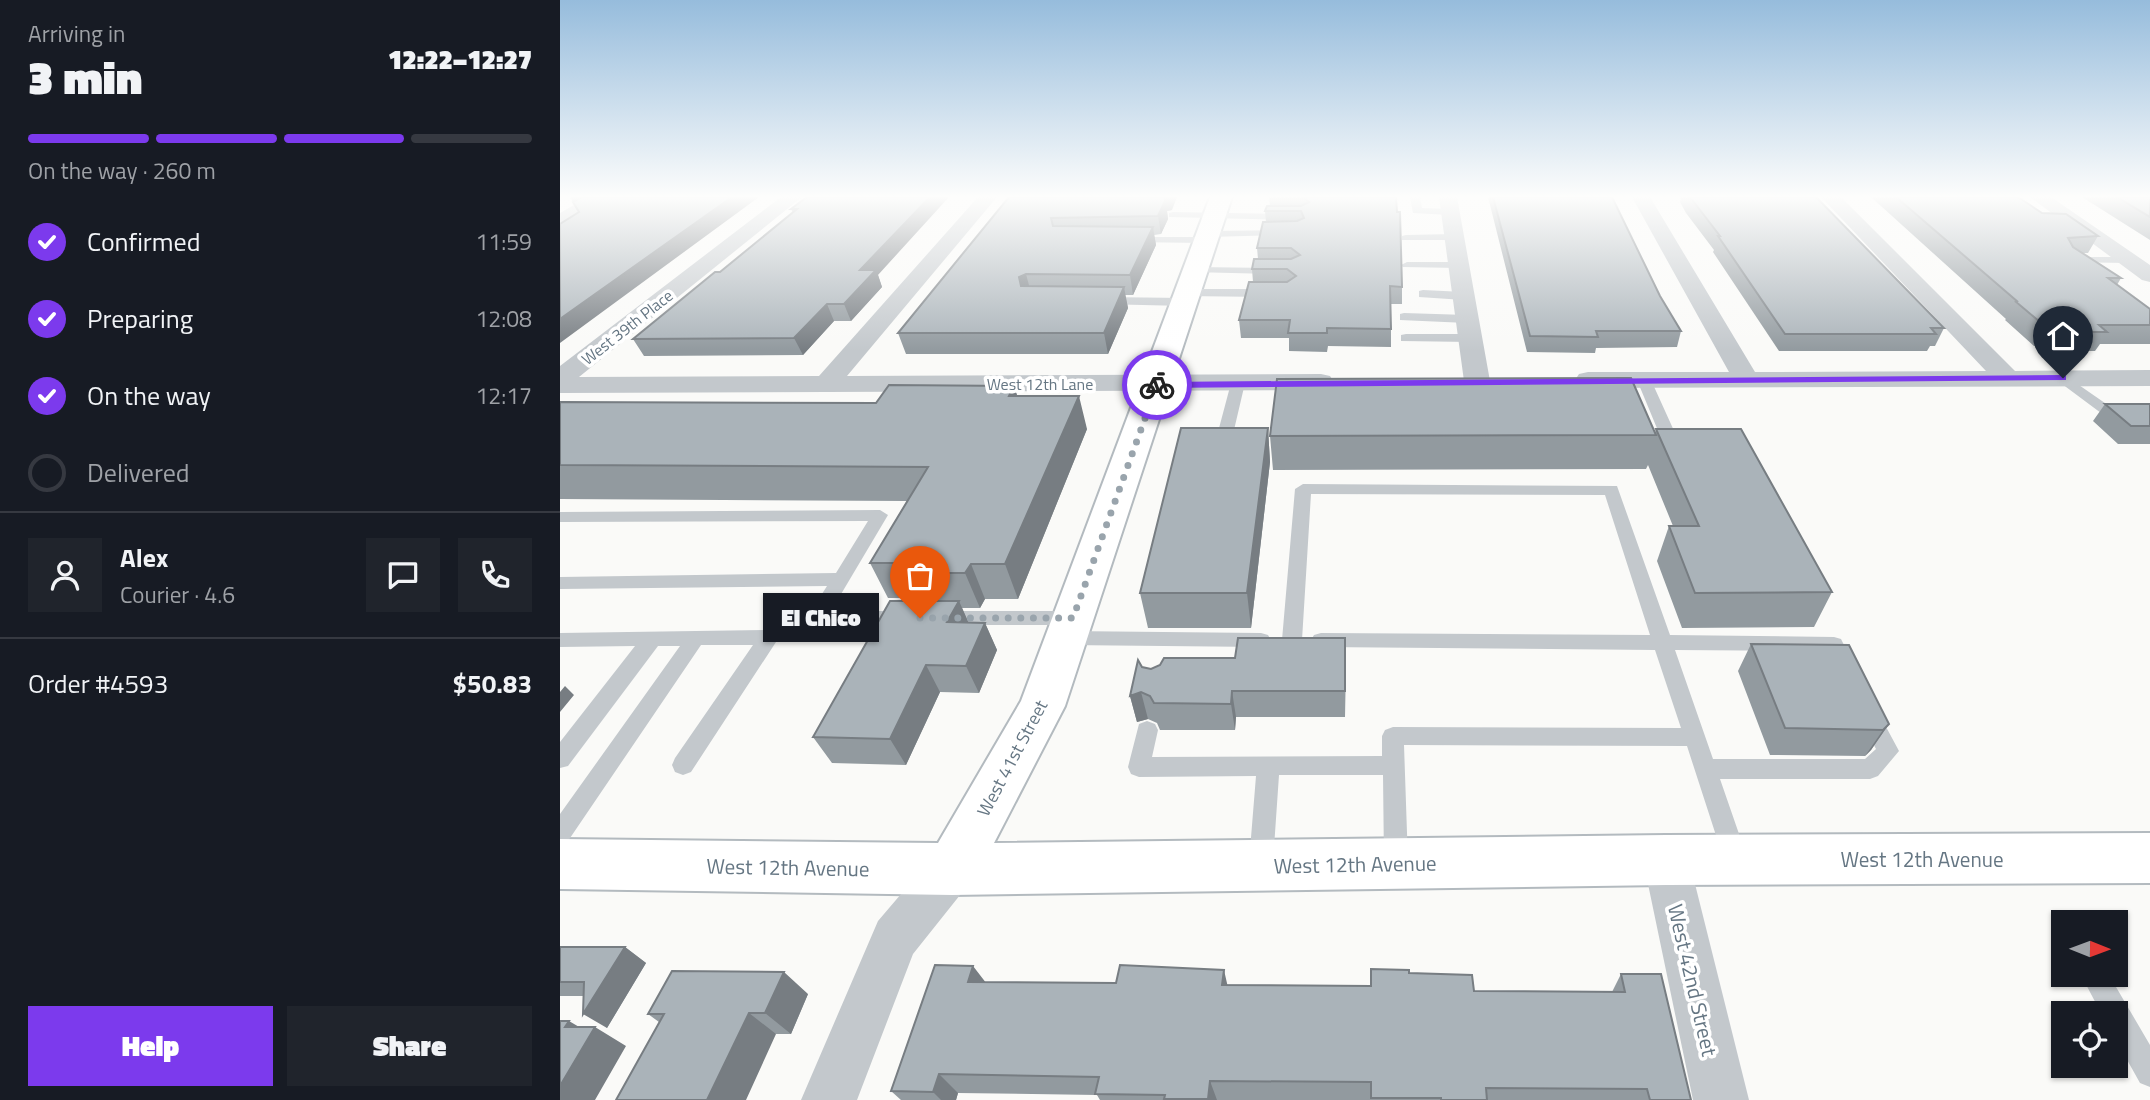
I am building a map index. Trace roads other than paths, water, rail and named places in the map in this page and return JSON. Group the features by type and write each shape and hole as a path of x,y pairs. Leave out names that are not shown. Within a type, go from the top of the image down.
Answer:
{"main road":[{"name":"West 41st Street","path":"952,869 1042,706 1202,250"},
{"name":"West 12th Avenue","path":"560,864 952,869 1666,860 2150,858"}],"street":[{"name":"West 39th Place","path":"560,379 727,248"},
{"path":"827,383 944,248"},
{"path":"1456,248 1477,381"},
{"path":"1670,248 1746,379"},
{"path":"1880,248 2008,378"},
{"path":"2112,248 2150,275"},
{"path":"1451,381 1505,380"},
{"path":"1560,380 2147,380"},
{"name":"West 12th Lane","path":"560,385 1344,382"},
{"name":"West 42nd Street","path":"1666,860 1721,1100"},
{"name":"West 41st Street","path":"829,1100 895,938 952,869"}],"lane":[{"path":"1202,250 1275,293"},
{"path":"1087,300 1202,250 1292,271"},
{"path":"2089,274 2068,260 2128,260"},
{"path":"1407,264 1459,265"},
{"path":"1423,294 1467,318"},
{"path":"1404,317 1467,318"},
{"path":"1406,338 1467,318"},
{"path":"2063,378 2110,413"},
{"path":"1644,380 1669,438 1701,439"},
{"path":"1222,447 1238,383"},
{"path":"1292,640 1303,489 1611,490 1736,860"},
{"path":"560,517 880,515 817,618"},
{"path":"560,583 841,579"},
{"path":"560,640 769,637 817,618 1069,628 1167,639 1834,644 1852,680"},
{"path":"683,765 769,637"},
{"path":"560,833 696,638"},
{"path":"560,759 652,639"},
{"path":"1162,662 1167,639"},
{"path":"1705,769 1870,769 1888,751 1864,704"},
{"path":"1147,730 1139,767 1393,765"},
{"path":"1396,863 1393,736 1695,737"},
{"path":"1261,865 1268,768"},
{"path":"2101,987 2150,1073"}],"place":[{"name":"El Chico","path":"920,618"}]}
